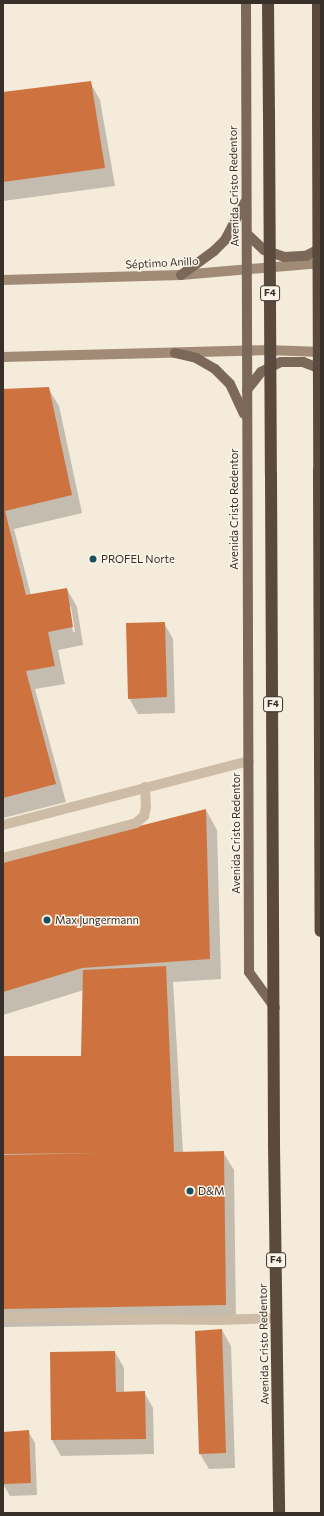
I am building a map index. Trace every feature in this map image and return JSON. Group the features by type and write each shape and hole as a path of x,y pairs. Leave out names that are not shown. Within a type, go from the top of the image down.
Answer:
{"highway":[{"name":"Avenida Cristo Redentor","path":"268,3 277,1318 280,1513"},
{"path":"318,3 321,930"}],"main road":[{"name":"Avenida Cristo Redentor","path":"246,3 250,972 275,1008"},
{"path":"181,275 214,251 225,240 246,200"},
{"path":"248,235 264,250 284,257 306,256 321,248"},
{"name":"Séptimo Anillo","path":"3,280 181,275 321,263"},
{"path":"3,357 247,350 321,352"},
{"path":"175,353 196,358 215,369 230,384 241,402 247,422"},
{"path":"247,390 261,372 281,362 303,362 321,369"}],"street":[{"path":"3,825 249,761"},
{"path":"3,858 136,824 144,816 146,807 144,788"},
{"path":"3,1317 218,1320 277,1318"}],"building":[{"path":"91,81 105,168 3,182 3,92"},
{"path":"49,387 72,495 5,511 26,595 67,588 73,627 48,632 55,666 26,671 56,784 3,798 3,389"},
{"path":"165,622 167,697 128,699 126,623"},
{"path":"206,809 210,959 82,968 3,992 3,861"},
{"path":"166,966 174,1152 224,1151 226,1305 3,1309 3,1155 104,1153 3,1154 3,1056 81,1056 83,970"},
{"path":"222,1329 226,1453 199,1454 195,1331"},
{"path":"115,1351 116,1392 145,1391 146,1439 51,1440 50,1352"},
{"path":"29,1430 31,1483 3,1484 3,1432"}],"place":[{"name":"PROFEL Norte","path":"93,559"},
{"name":"Max Jungermann","path":"47,920"},
{"name":"D&M","path":"190,1191"}]}
